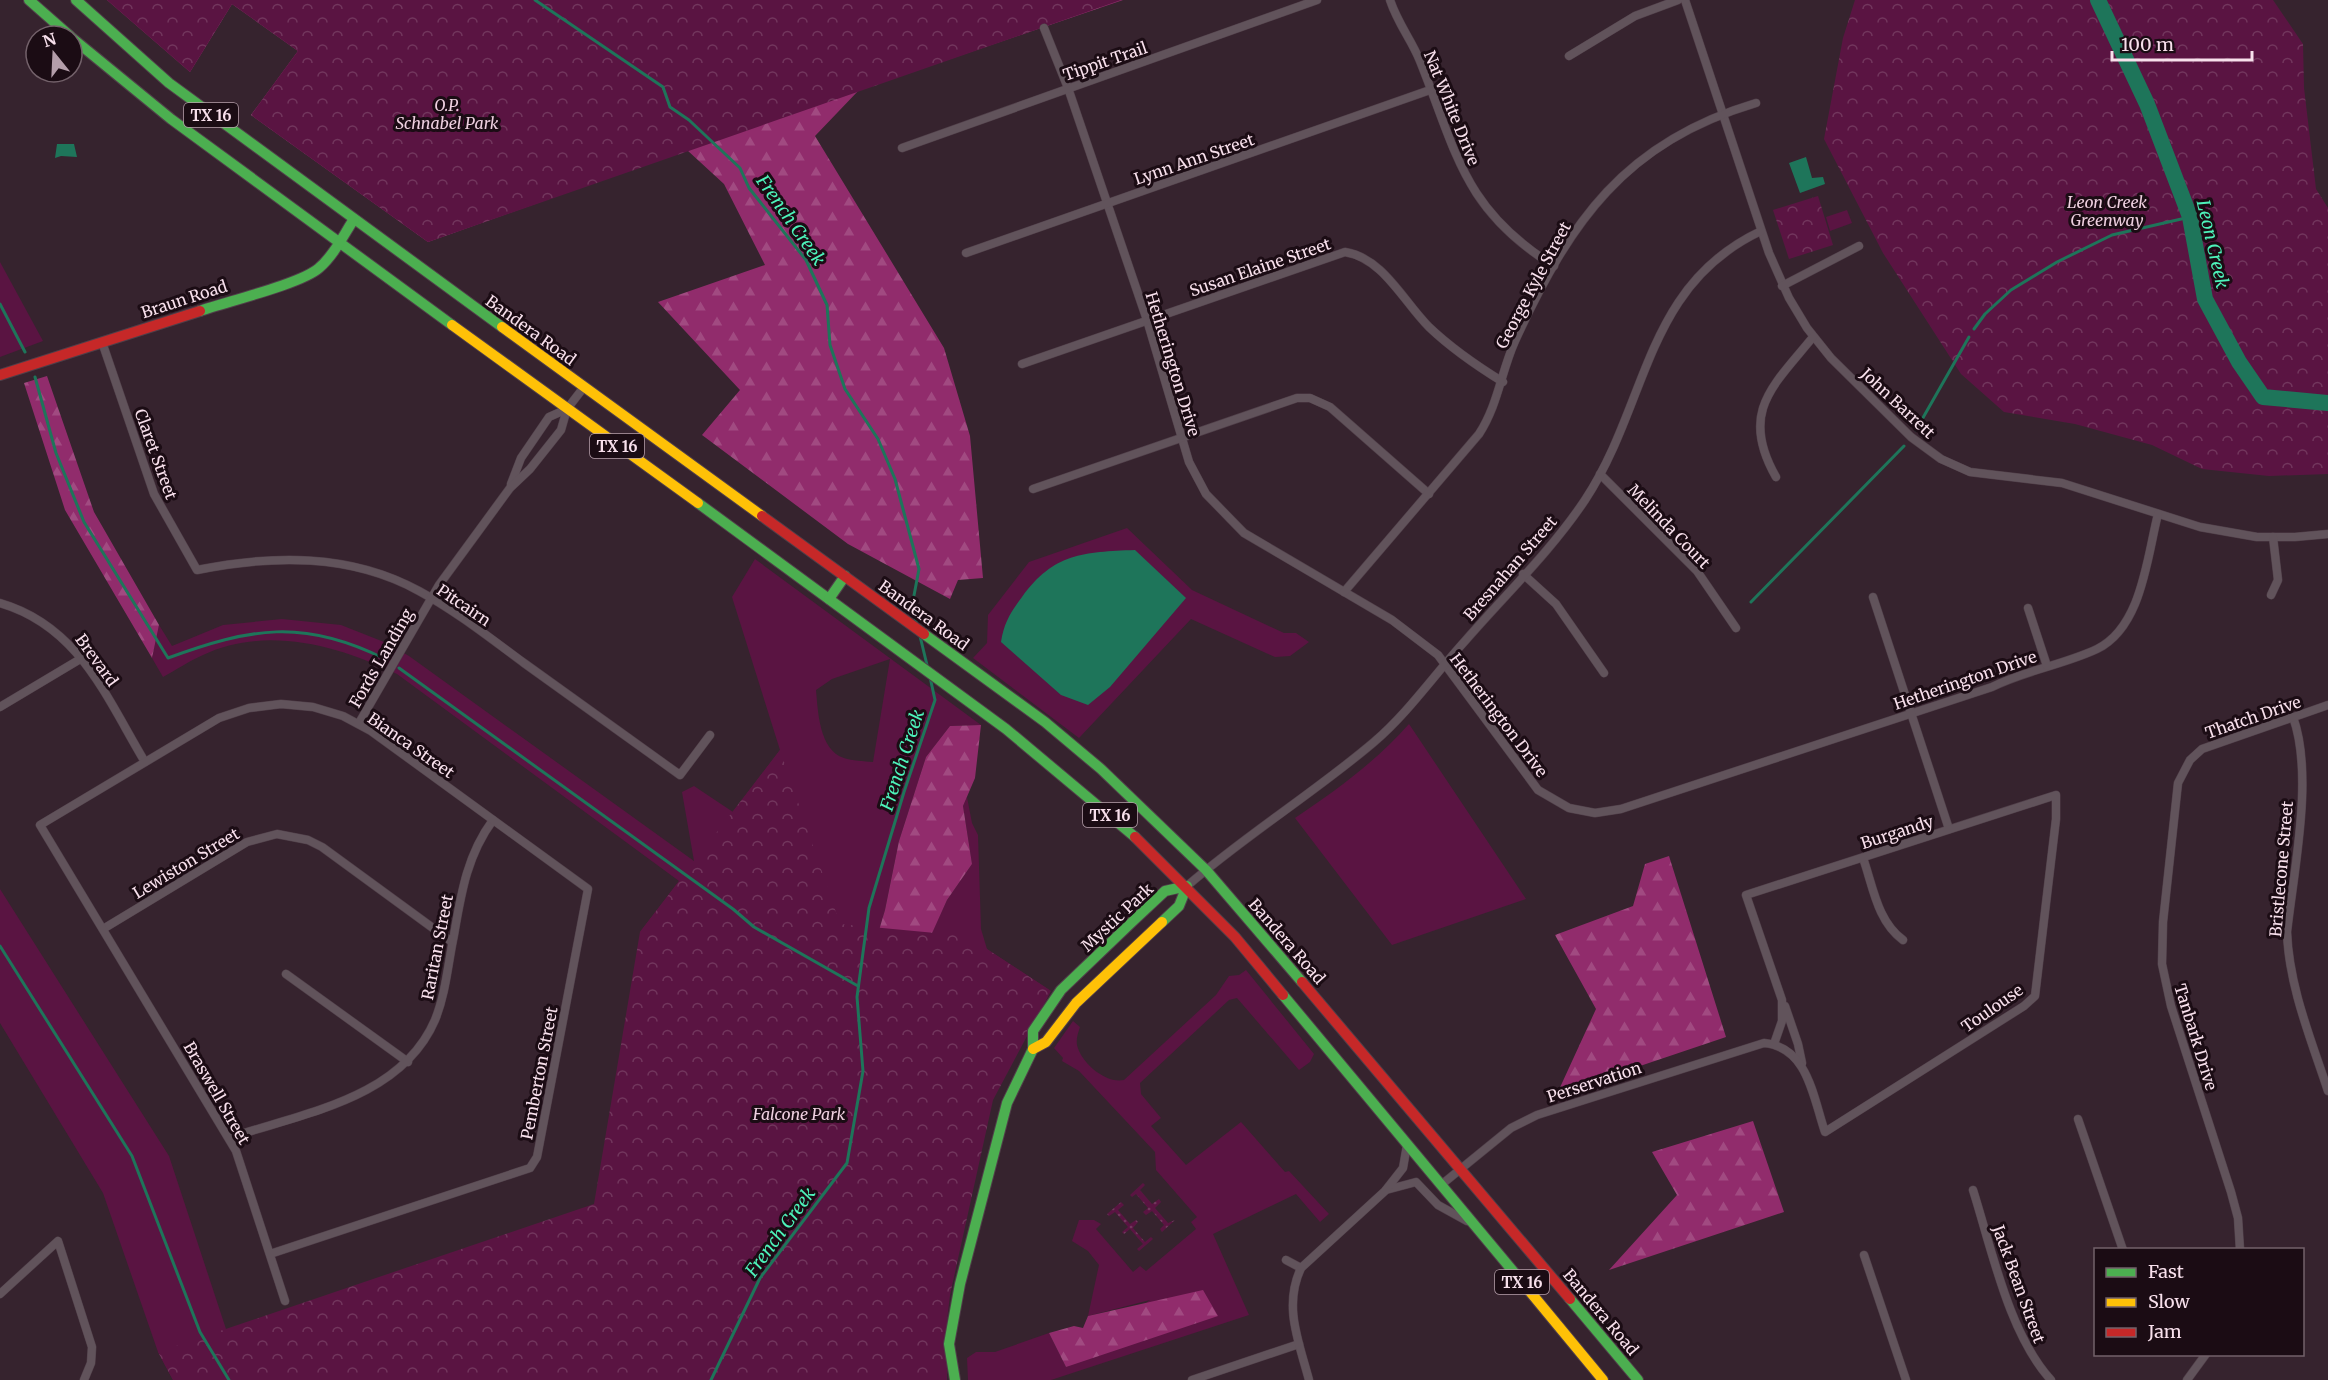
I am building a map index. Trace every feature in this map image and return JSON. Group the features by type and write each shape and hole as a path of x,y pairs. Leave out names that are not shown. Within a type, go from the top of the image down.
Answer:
{"main road":[{"name":"TX 16","path":"30,0 57,24"},
{"name":"Bandera Road","path":"76,0 176,88 1045,722 1095,764 1206,870 1461,1168 1638,1380"},
{"name":"TX 16","path":"84,48 171,119 897,648 1098,804 1187,886 1253,958 1603,1380"},
{"name":"Braun Road","path":"0,375 293,280 316,270 354,219"},
{"path":"829,599 845,576"},
{"name":"Mystic Park","path":"1033,1048 1046,1042 1076,1004 1179,906 1187,886"},
{"name":"Mystic Park","path":"955,1380 949,1344 960,1284 1007,1103 1033,1048 1033,1031 1061,990 1165,891 1187,886"}],"street":[{"name":"Tippit Trail","path":"902,148 1317,0"},
{"name":"Nat White Drive","path":"1390,0 1398,23 1419,59 1454,156 1479,198 1512,236 1554,266"},
{"path":"1569,56 1635,16 1678,0"},
{"name":"John Barrett","path":"1685,0 1761,231 1782,286 1813,337 1911,437 1948,463 1970,472 2062,483 2200,527 2273,537 2328,534"},
{"name":"Hetherington Drive","path":"1044,28 1068,88 1147,320 1195,478 1230,521 1259,543 1392,620 1416,636 1446,663 1538,790 1553,801 1586,812 1621,809 1911,714 2098,648 2110,640 2125,623 2138,594 2158,514"},
{"name":"Lynn Ann Street","path":"966,253 1430,90"},
{"name":"George Kyle Street","path":"1344,592 1479,435 1491,415 1515,340 1554,266 1579,225 1620,177 1671,137 1722,113 1756,103"},
{"name":"Bresnahan Street","path":"1187,886 1332,777 1377,740 1446,663 1566,525 1600,474 1674,305 1713,261 1761,231"},
{"path":"1782,286 1859,246"},
{"name":"Susan Elaine Street","path":"1022,364 1334,254 1354,254 1378,268 1424,320 1455,349 1503,382"},
{"path":"1776,477 1761,444 1759,417 1769,392 1813,337"},
{"name":"Claret Street","path":"102,342 154,494 197,570"},
{"name":"Fords Landing","path":"358,723 431,598 510,488 530,469 561,430 567,409 584,387"},
{"path":"1033,489 1288,400 1310,398 1330,407 1429,494"},
{"name":"Fords Landing","path":"510,488 521,458 549,417 567,409"},
{"name":"Melinda Court","path":"1600,474 1697,571 1736,628"},
{"path":"2271,595 2278,580 2273,537"},
{"name":"Pitcairn","path":"197,570 260,559 322,561 383,576 431,598 463,619 680,775 710,735"},
{"path":"1523,574 1556,604 1604,673"},
{"path":"1873,597 1949,829"},
{"name":"Brevard","path":"0,603 25,612 53,628 82,658 145,762"},
{"path":"2028,608 2047,666"},
{"path":"0,707 82,658"},
{"name":"Bianca Street","path":"103,929 40,825 219,718 249,708 281,704 313,707 358,723 588,889"},
{"name":"Thatch Drive","path":"2190,760 2211,744 2328,705"},
{"name":"Bristlecone Street","path":"2294,717 2301,744 2303,772 2287,932 2288,952 2295,990 2328,1091"},
{"name":"Tanbark Drive","path":"2190,760 2178,783 2163,921 2162,964 2171,1006 2231,1192 2238,1218 2240,1248"},
{"name":"Burgandy","path":"1782,1000 1746,895 2056,795"},
{"name":"Toulouse","path":"1802,1065 1825,1132 2024,1006 2035,996 2056,795"},
{"name":"Raritan Street","path":"229,1138 367,1091 392,1076 408,1062 435,1019 468,865 492,820"},
{"name":"Lewiston Street","path":"103,929 247,842 277,834 308,840 322,847 452,942"},
{"path":"1863,858 1884,921 1890,930 1903,940"},
{"name":"Pemberton Street","path":"270,1254 530,1168 537,1157 588,889"},
{"name":"Braswell Street","path":"103,929 229,1138 285,1301"},
{"path":"286,974 408,1062"},
{"path":"1782,1000 1782,1022 1774,1044 1789,1050 1802,1065"},
{"path":"1782,1000 1798,1044 1802,1065"},
{"name":"Perservation","path":"1441,1185 1511,1128 1537,1114 1743,1047 1774,1044"},
{"path":"2078,1119 2122,1248"},
{"path":"1310,1380 1299,1344 1291,1300 1300,1268 1385,1191 1403,1168 1407,1143"},
{"path":"1385,1191 1416,1182 1438,1205 1473,1224"},
{"name":"Jack Bean Street","path":"1973,1190 2023,1341 2037,1365 2051,1380"},
{"path":"0,1294 58,1241 92,1347 91,1363 84,1380"},
{"path":"1864,1255 1906,1380"},
{"path":"1286,1260 1300,1268"},
{"path":"1192,1380 1299,1344"},
{"path":"2187,1380 2205,1356"}],"green space":[{"path":"107,0 1123,0 859,90 815,136 944,348 970,436 983,578 958,580 950,599 848,544 702,435 740,390 658,302 765,265 724,184 687,150 428,242 251,115 298,51 232,4 190,72"},
{"name":"O.P. Schnabel Park","path":"107,0 1121,0 428,242 251,115 298,51 232,4 190,72"},
{"name":"Leon Creek Greenway","path":"1855,0 2273,0 2303,44 2304,88 2316,189 2328,208 2328,474 2269,476 2202,469 2152,445 2075,424 2004,412 1961,374 1883,253 1824,139 1843,38"},
{"path":"1818,196 1833,245 1789,259 1773,210"},
{"path":"1847,210 1852,223 1830,231 1826,217"},
{"path":"0,262 43,341 0,357"},
{"path":"47,376 94,512 159,625 152,658 65,510 24,383"},
{"path":"1127,528 1192,590 1284,633 1296,633 1309,642 1290,656 1275,657 1191,619 1079,738 973,658 987,643 988,615 1029,562"},
{"path":"755,559 981,725 950,726 926,757 899,841 885,910 866,974 640,932 679,881 397,674 375,664 327,648 277,640 252,641 227,646 198,657 163,677 152,658 159,625 172,646 223,625 282,619 341,625 384,642 409,656 694,861 682,792 694,786 733,812 780,750 732,597","holes":["890,659 873,762 844,758 829,747 821,729 816,690 832,679"]},
{"path":"1409,724 1526,899 1392,945 1295,818 1355,775"},
{"path":"981,725 975,778 963,806 972,864 947,900 919,962 866,974 885,910 899,841 926,757 950,726"},
{"name":"Falcone Park","path":"780,750 840,924 967,936 1051,991 993,1100 950,1295 947,1320 947,1380 173,1380 158,1352 594,1204 640,932"},
{"path":"967,797 972,823 978,835 981,929 987,949 1051,991 931,934 947,900 972,864 963,806"},
{"path":"1669,856 1726,1037 1557,1094 1596,1009 1555,935 1633,906 1645,864"},
{"path":"0,889 169,1156 226,1329 245,1359 588,1380 173,1380 158,1352 103,1193 0,1023"},
{"path":"1246,970 1314,1054 1310,1062 1299,1070 1237,998 1229,1000 1140,1083 1141,1094 1161,1118 1151,1126 1186,1165 1241,1122 1285,1172 1289,1171 1329,1214 1320,1222 1296,1194 1213,1234 1249,1315 1051,1380 968,1380 967,1358 976,1352 995,1352 1049,1333 1066,1367 1150,1300 1088,1316 1099,1265 1088,1251 1072,1241 1079,1220 1094,1220 1101,1224 1096,1229 1133,1272 1140,1266 1146,1271 1196,1229 1191,1222 1197,1217 1156,1170 1155,1152 1079,1071 1062,1061 1063,1058 1054,1048 1073,1021 1080,1027 1077,1038 1079,1052 1089,1065 1110,1079 1124,1080 1216,995 1229,976 1239,975"},
{"path":"1753,1121 1784,1212 1609,1270 1677,1195 1652,1152"},
{"path":"1143,1183 1145,1185 1140,1190 1152,1204 1159,1199 1161,1202 1155,1208 1168,1223 1175,1220 1162,1232 1160,1229 1164,1225 1152,1211 1146,1215 1143,1212 1148,1208 1136,1194 1132,1197 1130,1195"},
{"path":"1121,1202 1124,1205 1118,1210 1130,1224 1136,1220 1138,1222 1133,1228 1145,1242 1151,1237 1153,1239 1139,1251 1137,1249 1143,1244 1130,1229 1124,1234 1122,1232 1128,1227 1115,1212 1109,1216 1107,1214"},
{"path":"1203,1290 1218,1316 1066,1367 1049,1333 1074,1326 1083,1328 1088,1316"}],"shaded area":[{"path":"57,144 74,144 77,157 55,158"},
{"path":"1806,157 1812,178 1823,177 1825,184 1800,193 1789,163"},
{"path":"1135,550 1186,598 1110,687 1088,705 1061,695 1001,642 1008,618 1034,582 1058,563 1085,554"}],"waterway":[{"name":"French Creek","path":"535,0 663,87 670,107 689,120 740,168 749,188 806,260 827,305 830,345 845,389 878,439 895,479 919,569 912,606 917,624"},
{"name":"Leon Creek","path":"2098,0 2147,104 2190,217 2205,299 2239,362 2263,397 2328,403"},
{"path":"1974,329 1985,314 2011,290 2057,262 2112,235 2190,217"},
{"path":"0,304 25,352"},
{"path":"1916,430 1969,337"},
{"path":"35,377 56,453 84,522 168,658 225,640 251,634 276,632 328,637 385,659"},
{"path":"1751,602 1904,446"},
{"name":"French Creek","path":"920,636 927,665"},
{"path":"399,668 733,909 754,927 858,986"},
{"name":"French Creek","path":"711,1380 760,1278 847,1163 863,1071 857,997 869,908 935,700 930,677"},
{"path":"0,946 132,1156 200,1332 229,1380"}],"traffic: fast":[{"path":"29,0 56,24"},
{"path":"76,0 169,83 502,327"},
{"path":"84,48 171,119 452,325"},
{"path":"200,311 280,286 310,274 329,257 354,219"},
{"path":"698,503 1006,729 1135,837"},
{"path":"829,599 845,576"},
{"path":"924,634 1045,722 1101,769 1206,870 1302,982"},
{"path":"955,1380 949,1344 960,1284 1007,1103 1033,1049 1033,1031 1061,990 1132,922 1165,891 1187,886 1179,906 1162,922"},
{"path":"1283,995 1517,1276"},
{"path":"1570,1299 1638,1380"}],"traffic: slow":[{"path":"452,325 698,503"},
{"path":"502,327 762,516"},
{"path":"1033,1049 1046,1042 1076,1003 1162,922"},
{"path":"1517,1276 1603,1380"}],"traffic: jam":[{"path":"0,375 200,311"},
{"path":"762,516 924,634"},
{"path":"1135,837 1235,937 1283,995"},
{"path":"1302,982 1570,1299"}]}
